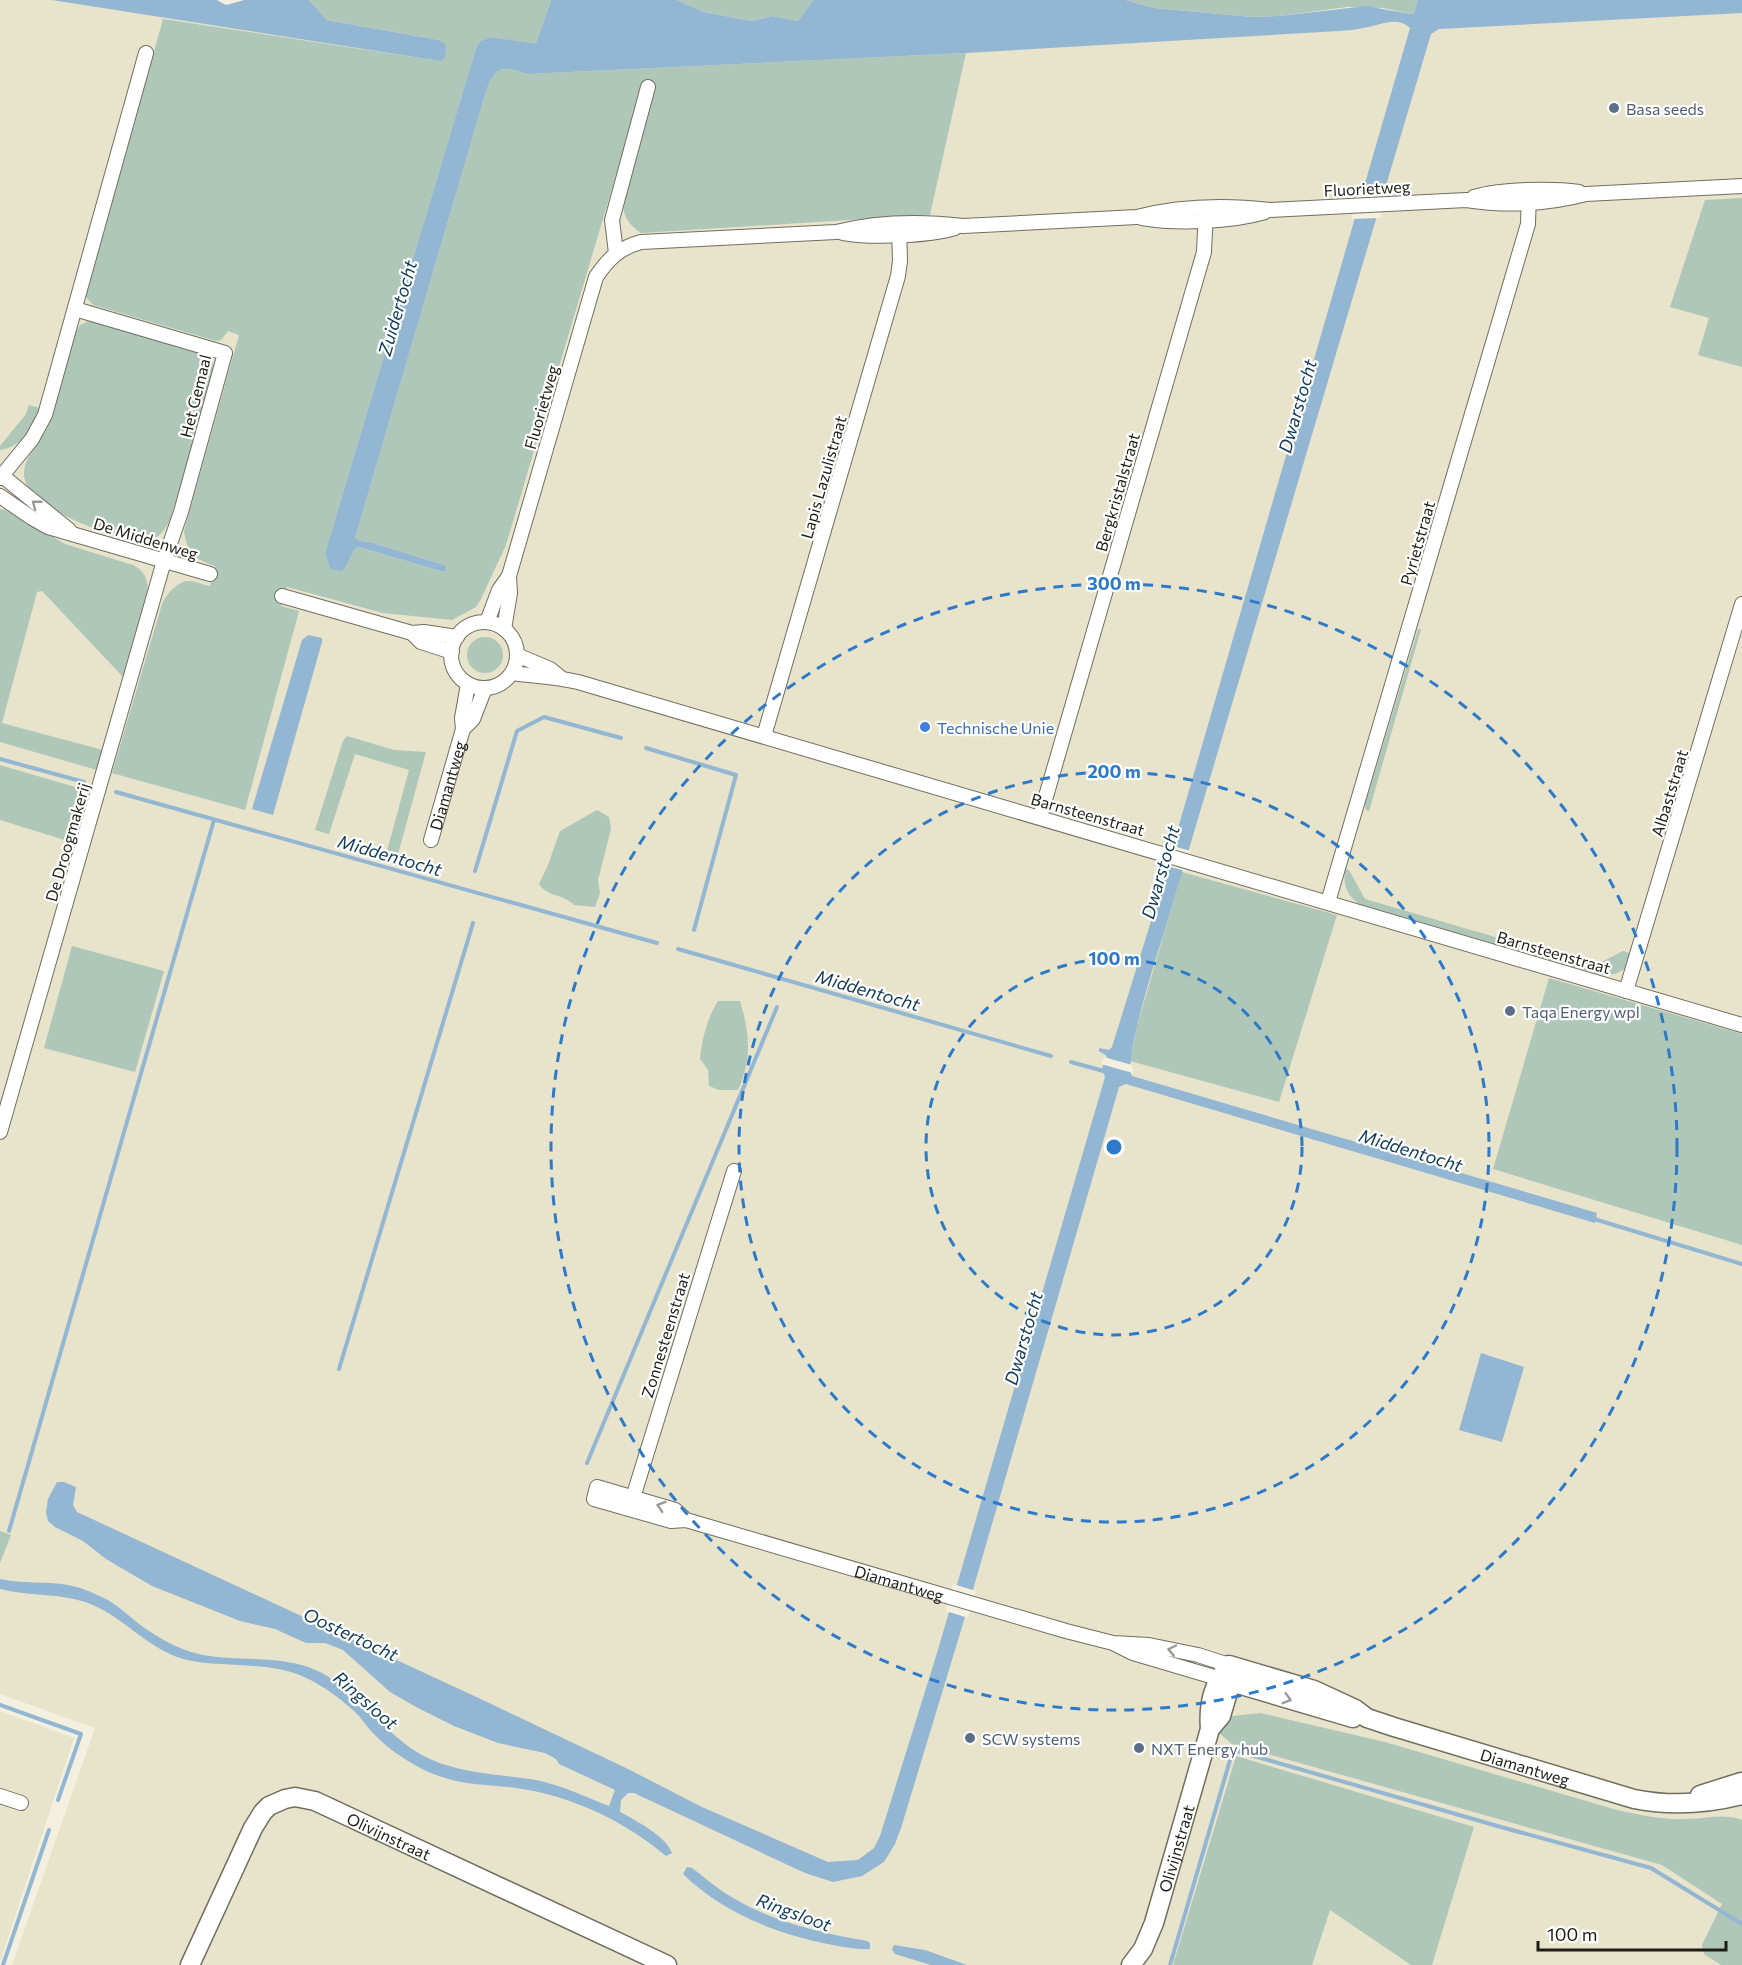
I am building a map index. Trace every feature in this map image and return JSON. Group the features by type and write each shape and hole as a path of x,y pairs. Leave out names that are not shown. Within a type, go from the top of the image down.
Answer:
{"street":[{"path":"1,476 32,439 42,422 146,53"},
{"path":"616,253 612,220 648,87"},
{"name":"Fluorietweg","path":"487,622 499,590 509,576 596,277 616,253 628,246 641,242 836,232 859,226 899,229 937,223 963,226 1137,217 1162,210 1206,214 1242,207 1270,210 1466,200 1485,194 1529,196 1566,190 1586,194 1742,186"},
{"name":"Pyrietstraat","path":"1328,902 1528,224 1529,196"},
{"name":"Bergkristalstraat","path":"1040,818 1204,252 1206,214"},
{"name":"Lapis Lazulistraat","path":"764,736 898,276 899,229"},
{"name":"Het Gemaal","path":"75,309 225,353 181,512 164,561"},
{"name":"De Middenweg","path":"1,476 73,533"},
{"name":"De Middenweg","path":"0,496 32,519 48,527 210,574"},
{"name":"De Droogmakerij","path":"0,1132 164,561"},
{"name":"Fluorietweg","path":"504,629 510,593 509,576"},
{"path":"282,596 412,633 424,632 457,637"},
{"name":"Albaststraat","path":"1626,991 1742,604"},
{"path":"480,622 487,622 504,629 511,636 517,656 512,673 500,684 485,688 468,684 454,667 452,652 457,637 467,627 480,622"},
{"path":"412,633 421,642 452,652"},
{"name":"Barnsteenstraat","path":"517,656 550,669 561,678"},
{"name":"Barnsteenstraat","path":"512,673 561,678 764,736 1742,1025"},
{"name":"Diamantweg","path":"431,840 463,729 462,718 468,684"},
{"name":"Diamantweg","path":"463,729 472,719 485,688"},
{"name":"Zonnesteenstraat","path":"631,1503 734,1171"},
{"name":"Diamantweg","path":"631,1503 671,1521 686,1520 974,1606 1113,1643 1149,1645 1226,1675 1314,1690 1355,1709 1367,1718 1634,1799 1657,1803 1684,1802 1711,1790 1742,1784"},
{"name":"Olivijnstraat","path":"1131,1965 1143,1949 1154,1923 1210,1729 1221,1716 1226,1675"},
{"path":"0,1796 21,1803"},
{"name":"Olivijnstraat","path":"190,1965 253,1828 269,1806 295,1797 315,1801 667,1965"}],"shaded area":[{"path":"0,0 59,0 478,61 1614,9 1742,7 1742,1965 12,1965 95,1728 0,1694"},
{"path":"0,1711 74,1738 0,1962"}],"green space":[{"path":"309,0 551,0 536,45 491,37 480,41 476,48 329,540 352,553 358,547 444,572 447,566 355,538 482,105 489,83 499,70 507,69 528,74 966,53 930,215 641,233 627,220 622,201 656,85 644,81 506,545 481,599 476,607 452,620 383,613 287,587 281,606 299,611 245,810 112,773 162,604 180,583 192,581 210,586 215,566 202,561 193,554 187,545 184,531 239,335 228,331 221,340 216,341 93,305 86,297 163,19 440,61 439,40 327,20"},
{"path":"677,0 813,0 801,19 796,21 772,16 751,21 704,12"},
{"path":"1126,0 1418,0 1414,13 1411,14 1383,8 1348,7 1279,16 1252,17 1154,8"},
{"path":"1742,198 1742,367 1698,355 1709,318 1670,307 1705,200"},
{"path":"93,319 206,353 213,363 214,372 170,520 161,534 147,542 113,535 66,516 37,497 28,486 24,475 27,461 50,422 74,335 80,325"},
{"path":"29,405 39,408 34,423 21,441 0,450 0,446 26,414"},
{"path":"0,509 6,510 65,544 133,565 145,575 147,600 124,678 42,591 37,592 2,723 103,750 97,770 0,742"},
{"path":"1418,629 1421,629 1369,811 1366,810 1365,805"},
{"path":"485,637 498,642 503,655 498,668 485,673 472,668 467,655 472,642"},
{"path":"347,736 394,750 426,752 398,854 387,851 409,770 355,754 329,834 315,830 343,741"},
{"path":"0,765 82,789 68,841 0,820"},
{"path":"597,810 609,817 611,829 598,880 600,893 595,907 574,905 546,891 539,884 560,831"},
{"path":"1345,869 1349,870 1365,899 1594,966 1623,951 1632,954 1625,969 1615,974 1601,975 1359,904 1346,889"},
{"path":"1182,872 1337,915 1279,1102 1130,1061 1137,1026"},
{"path":"72,946 164,971 135,1072 44,1048"},
{"path":"1549,978 1742,1034 1742,1245 1493,1169"},
{"path":"718,1001 740,1001 743,1013 748,1046 746,1068 738,1090 719,1090 709,1086 708,1070 700,1059 706,1029"},
{"path":"0,1531 11,1535 0,1563"},
{"path":"1260,1713 1385,1742 1617,1810 1669,1819 1722,1817 1742,1820 1742,1965 1721,1965 1704,1954 1702,1945 1722,1904 1662,1865 1232,1744 1218,1732 1224,1717"},
{"path":"1236,1756 1474,1827 1432,1965 1411,1965 1330,1910 1312,1965 1173,1965"}],"water":[{"path":"52,0 217,0 226,5 244,0 309,0 327,20 439,40 446,45 445,58 440,61"},
{"path":"551,0 677,0 704,12 751,21 772,16 797,21 813,0 1126,0 1154,8 1252,17 1366,6 1411,14 1414,13 1418,0 1742,0 1742,13 1439,29 1431,34 1150,978 1132,1049 1130,1066 1132,1076 1597,1213 1595,1223 1126,1084 1119,1087 965,1617 901,1828 884,1862 862,1876 833,1882 805,1873 634,1793 628,1793 621,1800 620,1812 657,1835 672,1853 666,1856 618,1823 565,1799 517,1788 463,1782 434,1774 399,1755 374,1735 346,1704 326,1689 304,1677 277,1669 201,1662 174,1656 161,1650 93,1605 59,1596 0,1589 0,1579 59,1584 85,1590 114,1604 158,1637 192,1652 214,1657 276,1660 306,1666 335,1681 400,1740 430,1759 469,1771 546,1782 609,1806 615,1790 559,1764 556,1759 545,1753 498,1743 454,1726 416,1707 390,1692 343,1650 325,1643 306,1643 275,1629 240,1621 152,1586 106,1559 83,1541 48,1521 46,1512 48,1499 57,1482 64,1482 76,1487 73,1505 77,1512 485,1701 702,1807 828,1862 858,1860 874,1848 880,1836 937,1653 1105,1077 1102,1068 1107,1056 1099,1051 1099,1048 1109,1050 1112,1047 1152,918 1410,28 1399,22 1387,22 1360,29 1339,31 966,53 528,74 510,69 499,70 489,83 482,105 355,538 447,566 444,572 358,547 342,571 330,569 326,553 329,540 476,48 480,41 491,37 536,44"},
{"path":"308,635 322,638 322,642 273,815 252,809 302,640"},
{"path":"1481,1353 1524,1367 1502,1442 1459,1430"},
{"path":"687,1867 692,1868 741,1903 758,1911 811,1929 867,1941 870,1943 870,1949 812,1941 752,1920 699,1888 683,1874"},
{"path":"894,1945 925,1950 967,1965 931,1965 895,1954 892,1949"}],"pier":[{"path":"1389,190 1380,218 1351,219 1359,192"},
{"path":"1169,845 1191,851 1185,871 1164,865"},
{"path":"1104,1057 1132,1065 1133,1072 1136,1074 1101,1064"},
{"path":"953,1584 976,1591 968,1618 946,1611"}],"waterway":[{"path":"475,871 517,731 544,717 621,738"},
{"path":"646,748 736,775 694,930"},
{"name":"Middentocht","path":"0,759 84,782"},
{"name":"Middentocht","path":"116,792 657,943"},
{"path":"9,1531 214,820"},
{"path":"339,1369 473,923"},
{"name":"Middentocht","path":"678,949 1051,1056"},
{"path":"587,1463 777,1007"},
{"name":"Middentocht","path":"1071,1062 1107,1072"},
{"name":"Middentocht","path":"1591,1218 1742,1264"},
{"path":"0,1705 81,1734 58,1800"},
{"path":"1170,1965 1233,1750 1651,1868 1742,1924"},
{"path":"3,1965 49,1830"}],"place":[{"name":"Basa seeds","path":"1614,108"},
{"name":"Technische Unie","path":"925,727"},
{"name":"Taqa Energy wpl","path":"1510,1011"},
{"name":"SCW systems","path":"970,1738"},
{"name":"NXT Energy hub","path":"1139,1748"}],"water label":[{"name":"Zuidertocht","path":"397,308"},
{"name":"Dwarstocht","path":"1297,406"},
{"name":"Dwarstocht","path":"1160,872"},
{"name":"Dwarstocht","path":"1023,1338"},
{"name":"Oostertocht","path":"351,1634"},
{"name":"Ringsloot","path":"366,1700"},
{"name":"Ringsloot","path":"794,1912"}]}
